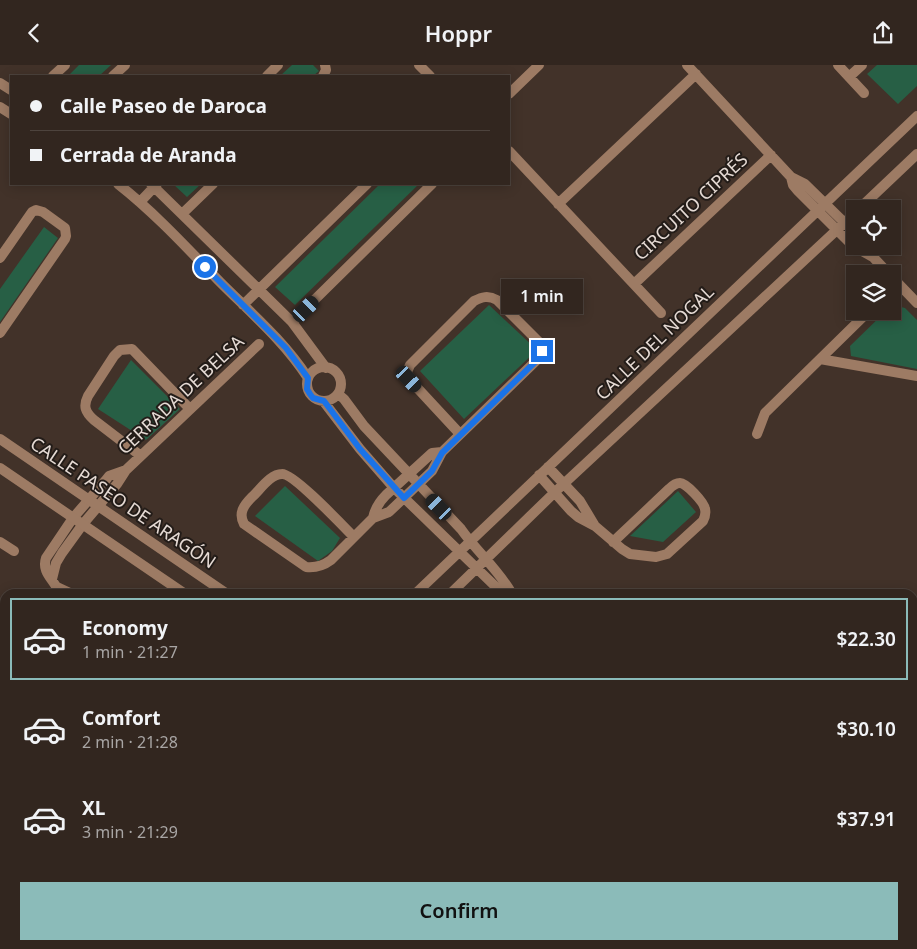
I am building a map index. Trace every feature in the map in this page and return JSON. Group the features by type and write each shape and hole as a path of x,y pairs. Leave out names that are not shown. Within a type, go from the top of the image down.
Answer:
{"street":[{"path":"54,75 65,65"},
{"path":"114,75 125,65"},
{"path":"268,75 278,65"},
{"path":"419,65 429,75"},
{"path":"510,93 539,65"},
{"name":"CIRCUITO CIPRÉS","path":"687,65 791,177 805,184 821,207 841,226"},
{"path":"838,65 864,93"},
{"path":"849,77 862,65"},
{"path":"558,204 696,75"},
{"name":"CALLE DEL NOGAL","path":"421,589 469,541 917,115"},
{"name":"CIRCUITO CIPRÉS","path":"510,152 661,313"},
{"path":"868,200 917,154"},
{"name":"CIRCUITO CIPRÉS","path":"634,284 770,155"},
{"path":"119,185 140,202 286,348 308,378"},
{"path":"140,202 154,185 292,322 326,368 336,373 339,377 341,383 338,394 329,401 313,398 307,389 308,378 315,370 326,368"},
{"path":"182,214 212,185"},
{"path":"243,305 366,185"},
{"path":"292,322 432,185"},
{"path":"0,258 32,212 36,210 43,212 65,228 65,239 0,333"},
{"path":"455,589 555,492 846,221"},
{"path":"841,226 846,228"},
{"path":"841,226 859,251 873,257 881,265"},
{"path":"901,289 917,303"},
{"path":"354,537 298,483 287,475 276,475 270,479 248,501 241,513 241,519 244,524 306,567 312,568 324,565 354,537 373,518 389,512 432,471 442,453 536,361 542,351 540,343 492,297 474,301 410,365 407,372 409,379 460,434"},
{"path":"757,434 765,413 860,320"},
{"name":"CERRADA DE BELSA","path":"93,502 117,484 126,470 259,344"},
{"path":"141,456 87,414 85,408 88,396 120,350 132,349 190,409"},
{"path":"820,359 917,376"},
{"path":"338,394 344,399 364,426 461,529 469,541 505,580 509,589"},
{"path":"324,401 360,449 394,488 499,589"},
{"name":"CALLE PASEO DE ARAGÓN","path":"0,439 220,589"},
{"path":"373,518 374,511 380,502 394,488 432,453 442,453"},
{"path":"548,467 586,509 594,526"},
{"path":"0,468 178,589"},
{"path":"540,475 578,517 594,526 613,542 630,554 656,557 668,554 703,521 706,513 704,503 686,485 677,484 669,489 613,542"},
{"path":"56,587 45,572 46,558 74,518 93,502"},
{"path":"56,587 56,563 83,524 93,502"},
{"path":"0,542 14,551"}],"green space":[{"path":"79,65 111,65 100,75 69,75"},
{"path":"292,65 313,65 319,71 314,75 281,75"},
{"path":"877,65 917,65 917,86 898,104 867,74"},
{"path":"174,185 200,185 187,197"},
{"path":"379,185 418,185 295,305 275,287"},
{"path":"44,227 58,238 0,322 0,289"},
{"path":"489,305 537,350 464,419 420,371"},
{"path":"901,307 905,308 917,320 917,369 851,356 850,346 877,320 901,320"},
{"path":"131,360 180,409 146,440 98,409"},
{"path":"285,486 340,538 332,551 318,561 255,516"},
{"path":"678,491 696,512 663,542 630,536"}],"route":[{"path":"205,267 274,334 297,361 308,378 307,389 313,398 324,401 360,449 404,498 432,471 442,453 540,357 542,351"}]}
